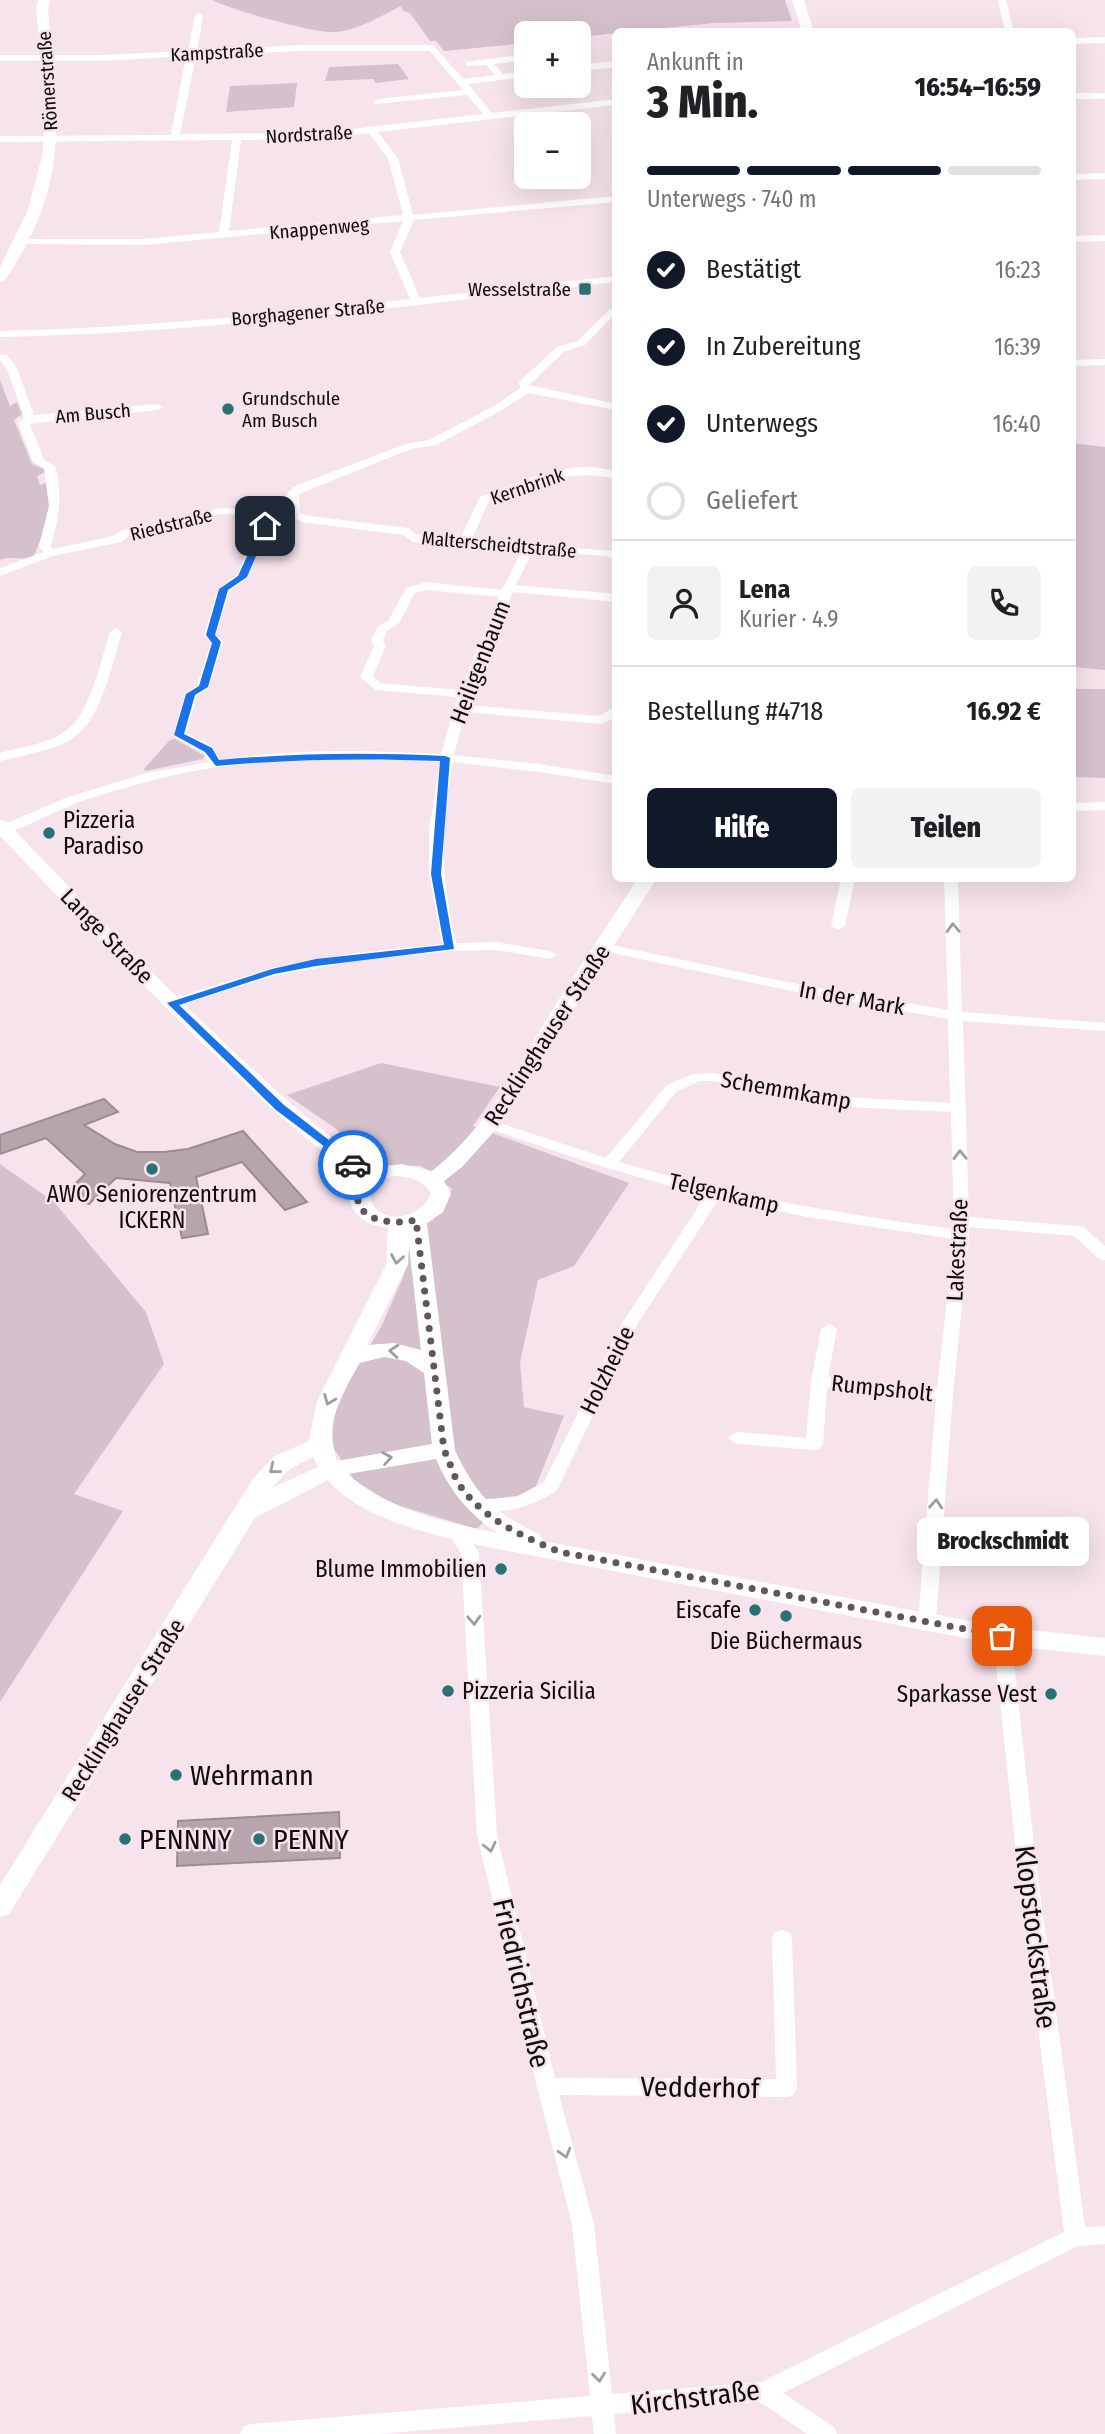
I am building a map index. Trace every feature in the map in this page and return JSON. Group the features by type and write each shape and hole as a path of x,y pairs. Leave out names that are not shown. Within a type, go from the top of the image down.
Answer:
{"main road":[{"name":"Römerstraße","path":"0,277 21,242 32,215 51,138 44,0"},
{"path":"798,0 807,28"},
{"name":"Lange Straße","path":"2,828 172,1003 280,1107 328,1147 371,1177"},
{"name":"Recklinghauser Straße","path":"433,1180 451,1169 492,1125 645,882"},
{"path":"393,1170 405,1170 433,1180 441,1194 440,1201 427,1215 408,1222 375,1219 359,1206 358,1191 371,1177 393,1170"},
{"path":"408,1222 397,1265 385,1293 349,1358 321,1422 320,1445 330,1470 355,1491 391,1512 456,1532 1002,1636 1105,1647"},
{"path":"408,1222 435,1371 444,1450 457,1481 477,1504 518,1534 560,1552"},
{"path":"349,1358 376,1351 401,1350 415,1354 435,1371"},
{"name":"Recklinghauser Straße","path":"0,1907 246,1513 265,1475 277,1465 320,1445"},
{"name":"Recklinghauser Straße","path":"246,1513 284,1489 330,1470 360,1462 444,1450"}],"street":[{"path":"1002,0 1009,28"},
{"path":"175,137 199,16"},
{"path":"1076,41 1105,40"},
{"name":"Kampstraße","path":"0,58 103,58 300,48 433,48 462,82"},
{"path":"469,64 514,59"},
{"path":"488,62 501,77"},
{"path":"591,67 612,64"},
{"path":"490,117 462,82 514,76"},
{"path":"378,102 469,92"},
{"path":"1076,96 1105,96"},
{"name":"Nordstraße","path":"0,139 316,136 611,103"},
{"path":"372,130 393,158 409,220 394,252 417,303"},
{"path":"223,236 237,136"},
{"path":"1076,177 1105,176"},
{"name":"Knappenweg","path":"21,242 112,244 612,200"},
{"path":"1076,239 1105,237"},
{"name":"Borghagener Straße","path":"0,334 51,333 417,303 612,279"},
{"path":"612,311 581,344 561,349 523,384 526,389 612,406"},
{"path":"599,325 612,328"},
{"name":"Am Busch","path":"3,356 12,368 30,419"},
{"path":"1076,363 1105,362"},
{"name":"Malterscheidtstraße","path":"526,389 500,407 432,443 409,446 297,489 292,494 294,513 301,518 408,532 413,538 612,554"},
{"name":"Am Busch","path":"50,553 45,546 56,511 56,490 49,466 39,462 24,423 30,419 157,407"},
{"name":"Kernbrink","path":"464,544 484,499 573,470 612,473"},
{"name":"Riedstraße","path":"0,572 50,553 117,539 126,531 220,511 234,511 264,523 242,577 224,589 210,635 217,642 210,665 203,687 191,694 179,735 208,750 216,763"},
{"name":"Heiligenbaum","path":"450,947 436,874 445,758 464,694 507,591 529,547"},
{"path":"464,694 376,687 366,677 380,646 377,640 382,629 393,623 410,591 427,586 612,597"},
{"path":"0,757 65,737 76,730 94,698 116,632"},
{"path":"460,708 600,720 612,715"},
{"path":"2,828 133,781 216,763 290,757 351,755 445,758 519,765 612,779"},
{"path":"1076,807 1105,806"},
{"path":"838,926 847,882"},
{"name":"Lakestraße","path":"927,1621 945,1394 962,1228 951,882"},
{"path":"172,1003 272,972 316,962 450,947 496,946 550,955"},
{"name":"In der Mark","path":"603,947 787,986 956,1016 1105,1027"},
{"name":"Schemmkamp","path":"609,1164 672,1088 698,1077 715,1077 827,1101 959,1108"},
{"name":"Telgenkamp","path":"492,1125 609,1164 715,1193 834,1218 962,1228 1078,1231 1105,1255"},
{"name":"Holzheide","path":"477,1504 510,1505 531,1501 551,1486 630,1323 715,1193"},
{"name":"Rumpsholt","path":"738,1438 814,1444 819,1381 829,1329"},
{"name":"Rumpsholt","path":"819,1381 945,1394"},
{"name":"Friedrichstraße","path":"456,1532 470,1553 486,1835 583,2224 605,2434"},
{"name":"Klopstockstraße","path":"1002,1636 1035,1937 1076,2237"},
{"name":"Vedderhof","path":"547,2087 574,2085 787,2088 782,1938"},
{"name":"Kirchstraße","path":"251,2434 763,2392 1076,2237 1105,2235"},
{"path":"763,2392 826,2434"}],"shaded area":[{"path":"212,0 785,0 792,21 612,28 612,34 591,36 591,21 514,21 514,44 444,51 436,41 430,41 410,13 403,11 401,6 360,26 334,32 273,20"},
{"path":"398,64 409,79 376,83 373,79 325,81 329,67"},
{"path":"297,83 294,107 226,112 230,86"},
{"path":"0,380 10,406 17,402 22,414 14,420 32,464 44,469 45,472 37,476 40,485 48,482 51,512 34,556 0,560"},
{"path":"1076,443 1105,447 1105,670 1076,667"},
{"path":"1076,689 1105,689 1105,778 1076,777"},
{"path":"175,739 205,756 203,759 145,771 170,740"},
{"path":"381,1063 500,1087 473,1126 629,1183 574,1266 538,1280 520,1362 524,1407 564,1416 536,1486 526,1495 505,1497 477,1529 390,1503 354,1480 333,1447 329,1426 348,1384 382,1325 404,1275 408,1229 432,1221 452,1189 421,1166 388,1165 287,1095"},
{"path":"0,1164 54,1202 146,1312 164,1364 74,1494 123,1511 0,1702"}],"building":[{"name":"AWO Seniorenzentrum ICKERN","path":"104,1099 118,1112 84,1125 115,1144 137,1152 164,1152 188,1149 243,1131 307,1202 285,1210 242,1162 196,1177 208,1234 182,1238 170,1183 116,1178 89,1204 64,1195 85,1174 46,1138 0,1154 0,1135"},
{"name":"PENNY","path":"339,1812 340,1858 177,1866 178,1821"}],"way so far":[{"path":"353,1165 371,1177 358,1191 359,1206 365,1213 386,1222 416,1220 444,1450 457,1481 477,1504 499,1522 518,1534 560,1552 1002,1636"}],"place":[{"name":"Wesselstraße","path":"585,289"},
{"name":"Grundschule Am Busch","path":"228,409"},
{"name":"Pizzeria Paradiso","path":"49,833"},
{"name":"AWO Seniorenzentrum ICKERN","path":"152,1169"},
{"name":"Blume Immobilien","path":"501,1569"},
{"name":"Eiscafe","path":"755,1610"},
{"name":"Die Büchermaus","path":"786,1616"},
{"name":"Brockschmidt","path":"1002,1636"},
{"name":"Pizzeria Sicilia","path":"448,1691"},
{"name":"Sparkasse Vest","path":"1051,1694"},
{"name":"Wehrmann","path":"176,1775"},
{"name":"PENNNY","path":"125,1839"},
{"name":"PENNY","path":"259,1839"}],"route":[{"path":"265,526 242,577 224,589 210,635 217,642 210,665 203,687 191,694 179,735 208,750 213,754 216,763 363,755 445,758 436,874 450,947 316,962 272,972 172,1003 280,1107 353,1165"}]}
